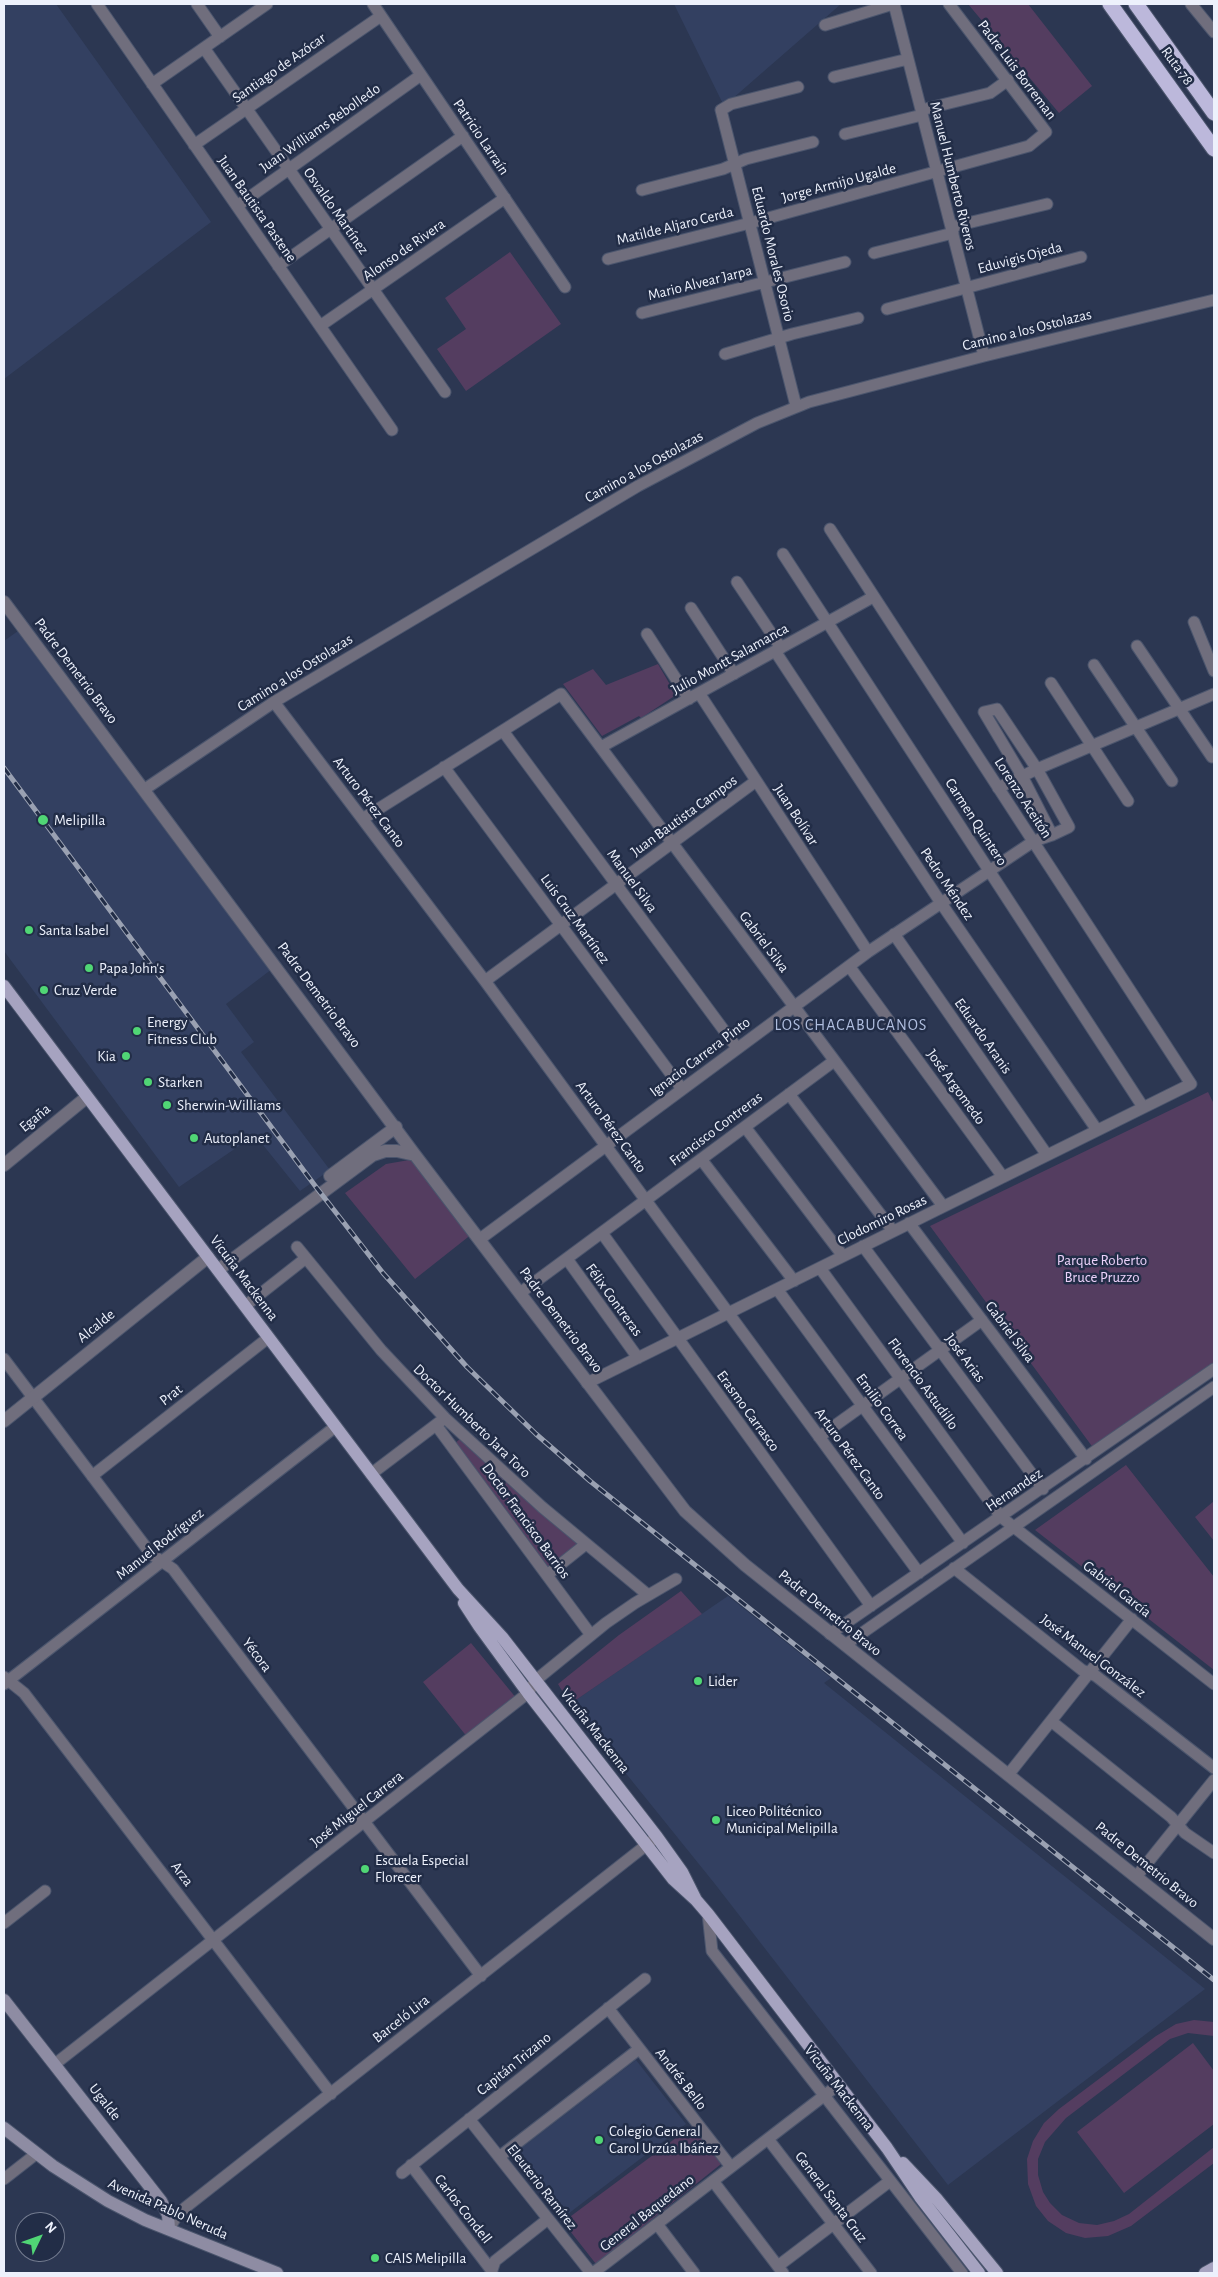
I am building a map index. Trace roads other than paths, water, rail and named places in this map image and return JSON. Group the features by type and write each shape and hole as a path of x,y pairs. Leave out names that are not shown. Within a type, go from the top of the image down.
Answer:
{"highway":[{"name":"Ruta 78","path":"1110,4 1214,150"},
{"name":"Ruta 78","path":"1136,4 1214,114"}],"main road":[{"name":"Vicuña Mackenna","path":"4,986 458,1589 490,1622 657,1837 682,1872 696,1900"},
{"name":"Vicuña Mackenna","path":"458,1589 479,1626 528,1693 673,1879 708,1914 887,2148 920,2197 979,2273"},
{"name":"Ugalde","path":"4,2000 161,2201 168,2215 169,2229"},
{"name":"Avenida Pablo Neruda","path":"4,2128 36,2154 90,2191 145,2220 277,2273"},
{"name":"Vicuña Mackenna","path":"887,2148 936,2198 997,2273"},
{"path":"1205,2273 1214,2268"}],"street":[{"name":"Juan Bautista Pastene","path":"97,4 392,430"},
{"path":"197,4 220,37"},
{"path":"152,84 267,4"},
{"name":"Patricio Larraín","path":"372,4 565,287"},
{"path":"825,25 893,4"},
{"name":"Manuel Humberto Riveros","path":"893,4 984,356"},
{"name":"Padre Luis Borreman","path":"937,171 1029,146 1046,132 949,4"},
{"path":"1191,4 1214,32"},
{"name":"Santiago de Azócar","path":"194,145 381,16"},
{"name":"Osvaldo Martínez","path":"204,48 445,392"},
{"path":"834,77 908,59"},
{"name":"Juan Williams Rebolledo","path":"236,206 421,75"},
{"path":"845,134 990,93 1008,80"},
{"name":"Eduardo Morales Osorio","path":"796,406 721,110 731,104 798,87"},
{"path":"278,266 463,136"},
{"path":"642,190 723,169 746,159 813,142"},
{"name":"Jorge Armijo Ugalde","path":"750,223 937,171"},
{"name":"Alonso de Rivera","path":"320,326 505,198"},
{"path":"874,253 1047,204"},
{"name":"Matilde Aljaro Cerda","path":"608,259 750,223"},
{"name":"Eduvigis Ojeda","path":"887,309 1080,257"},
{"name":"Mario Alvear Jarpa","path":"642,313 845,262"},
{"name":"Camino a los Ostolazas","path":"145,788 274,702 638,486 748,427 796,406 984,356 1214,300"},
{"path":"725,354 858,318"},
{"name":"Lorenzo Aceitón","path":"830,530 1191,1084"},
{"name":"Carmen Quintero","path":"783,554 1143,1107"},
{"name":"Pedro Méndez","path":"737,582 778,650 941,903 1097,1130"},
{"name":"Julio Montt Salamanca","path":"601,747 873,598"},
{"name":"Padre Demetrio Bravo","path":"4,602 145,788 415,1155 670,1493 696,1523 830,1634 1214,1939"},
{"path":"691,608 734,674"},
{"path":"1194,622 1214,671"},
{"path":"647,634 689,699"},
{"path":"1137,646 1212,757"},
{"path":"1094,665 1172,780"},
{"path":"1051,683 1128,802"},
{"name":"Juan Bolívar","path":"699,693 868,952"},
{"name":"Gabriel Silva","path":"503,731 561,694 943,1206"},
{"path":"998,788 1037,769 1214,694"},
{"name":"Arturo Pérez Canto","path":"274,702 364,818 485,981 920,1573"},
{"path":"1037,769 997,708 984,712 1022,776 1052,835"},
{"path":"364,818 503,731"},
{"name":"Manuel Silva","path":"503,731 737,1048"},
{"name":"Luis Cruz Martínez","path":"444,767 682,1089"},
{"name":"Ignacio Carrera Pinto","path":"480,1239 868,952 1034,841 1069,827 1037,769"},
{"name":"Juan Bautista Campos","path":"485,981 756,781"},
{"name":"Eduardo Aranis","path":"894,934 1047,1155"},
{"name":"José Argomedo","path":"849,966 1003,1177"},
{"name":"Francisco Contreras","path":"520,1293 834,1061"},
{"name":"Clodomiro Rosas","path":"587,1383 1191,1084"},
{"path":"789,1094 893,1231"},
{"name":"Egaña","path":"4,1165 87,1097"},
{"name":"Alcalde","path":"4,1420 396,1127"},
{"path":"745,1127 843,1256"},
{"name":"Alcalde","path":"213,1264 378,1152 397,1151 415,1155"},
{"path":"701,1160 794,1281"},
{"name":"Gabriel Silva","path":"909,1223 1086,1459"},
{"name":"Erasmo Carrasco","path":"602,1232 871,1606"},
{"name":"Doctor Humberto Jara Toro","path":"296,1246 440,1421 648,1595"},
{"name":"José Arias","path":"863,1246 1043,1489"},
{"path":"245,1306 306,1258"},
{"name":"Félix Contreras","path":"567,1259 638,1358"},
{"name":"Florencio Astudillo","path":"820,1268 1001,1517"},
{"name":"Emilio Correa","path":"777,1289 963,1543"},
{"path":"819,1437 982,1320"},
{"name":"Prat","path":"92,1476 268,1338"},
{"name":"Yécora","path":"4,1359 150,1554 173,1569 481,1976"},
{"name":"Hernandez","path":"830,1634 1043,1489 1214,1369"},
{"name":"Hernandez","path":"845,1645 1214,1387"},
{"path":"371,1474 440,1421"},
{"name":"Doctor Francisco Barrios","path":"440,1421 591,1635"},
{"name":"Manuel Rodríguez","path":"5,1681 335,1427"},
{"name":"Gabriel García","path":"1001,1517 1012,1528 1214,1684"},
{"path":"547,1575 586,1544"},
{"name":"José Manuel González","path":"954,1568 1082,1670 1096,1676 1214,1768"},
{"name":"José Miguel Carrera","path":"55,2064 528,1693 536,1680 591,1635 622,1612 676,1579"},
{"path":"1008,1775 1132,1619"},
{"name":"Arza","path":"5,1681 24,1693 331,2094"},
{"path":"1051,1721 1178,1825 1185,1833 1214,1853"},
{"path":"1136,1877 1214,1780"},
{"name":"Barceló Lira","path":"169,2229 176,2217 186,2207 657,1837"},
{"path":"4,1923 45,1890"},
{"name":"Vicuña Mackenna","path":"708,1914 712,1951 962,2273"},
{"name":"Capitán Trizano","path":"402,2173 645,1979"},
{"name":"Andrés Bello","path":"608,2008 731,2168"},
{"path":"499,2157 639,2049"},
{"name":"General Baquedano","path":"592,2273 838,2085"},
{"name":"Eleuterio Ramírez","path":"469,2119 592,2273"},
{"name":"General Santa Cruz","path":"768,2139 871,2273"},
{"path":"4,2179 36,2154"},
{"name":"Carlos Condell","path":"411,2165 492,2272"},
{"path":"713,2181 780,2270 833,2224 890,2181"},
{"path":"492,2272 495,2261 548,2219"},
{"path":"657,2224 694,2273"}],"railway":[{"path":"4,768 316,1187 383,1273 467,1367 536,1434 590,1481 1214,1980"}],"place":[{"name":"Melipilla","path":"43,820"},
{"name":"Santa Isabel","path":"29,930"},
{"name":"Papa John's","path":"89,968"},
{"name":"Cruz Verde","path":"44,990"},
{"name":"Energy Fitness Club","path":"137,1031"},
{"name":"Kia","path":"126,1056"},
{"name":"Starken","path":"148,1082"},
{"name":"Sherwin-Williams","path":"167,1105"},
{"name":"Autoplanet","path":"194,1138"},
{"name":"Lider","path":"698,1681"},
{"name":"Liceo Politécnico Municipal Melipilla","path":"716,1820"},
{"name":"Escuela Especial Florecer","path":"365,1869"},
{"name":"Colegio General Carol Urzúa Ibáñez","path":"599,2140"},
{"name":"CAIS Melipilla","path":"375,2258"}],"district":[{"name":"LOS CHACABUCANOS","path":"851,1025"}],"park label":[{"name":"Parque Roberto Bruce Pruzzo","path":"1102,1268"}]}
